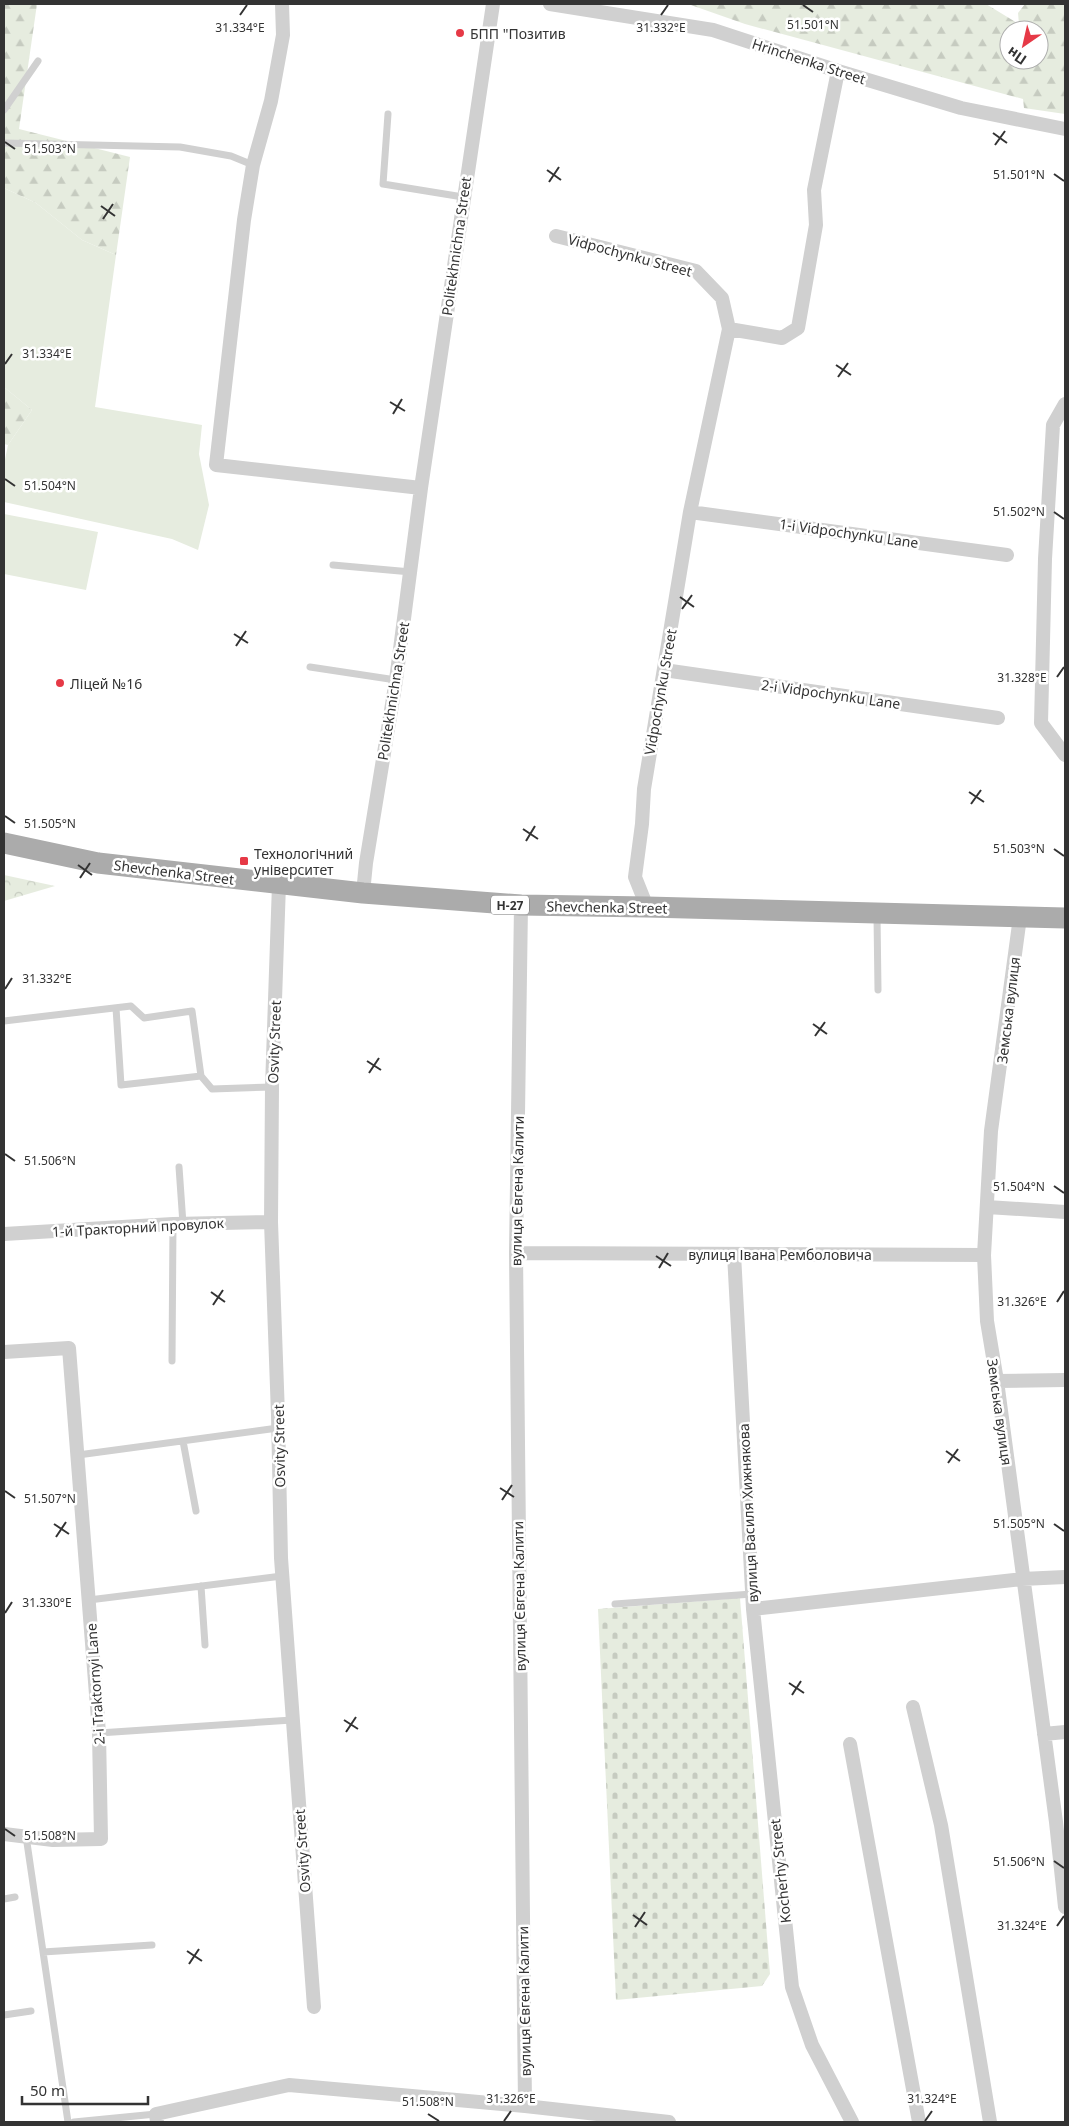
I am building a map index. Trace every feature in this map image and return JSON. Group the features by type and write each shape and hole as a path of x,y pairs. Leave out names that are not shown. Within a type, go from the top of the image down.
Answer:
{"main road":[{"name":"Shevchenka Street","path":"4,843 98,863 363,893 521,906 647,907 1065,918"}],"street":[{"path":"282,4 283,35 271,101 253,165 244,220 216,465 421,488"},
{"name":"Politekhnichna Street","path":"363,893 366,863 396,680 421,488 492,4"},
{"name":"Hrinchenka Street","path":"550,4 713,30 838,71 961,108 1065,129"},
{"path":"729,329 782,338 798,328 816,225 814,190 838,71"},
{"name":"Vidpochynku Street","path":"556,236 696,271 722,298 729,329 690,512 644,789 642,824 635,877 647,907"},
{"path":"1065,404 1053,425 1045,560 1040,723 1065,755"},
{"name":"1-i Vidpochynku Lane","path":"690,512 1007,555"},
{"name":"2-i Vidpochynku Lane","path":"664,670 998,718"},
{"name":"Osvity Street","path":"279,884 272,1087 271,1222 282,1576 314,2007"},
{"name":"вулиця Євгена Калити","path":"521,906 516,1253 525,2106"},
{"name":"Земська вулиця","path":"1020,917 991,1131 984,1255 987,1321 1044,1734 1065,1907"},
{"path":"987,1207 1065,1212"},
{"name":"1-й Тракторний провулок","path":"4,1234 178,1224 271,1222"},
{"name":"вулиця Івана Ремболовича","path":"516,1253 984,1255"},
{"name":"вулиця Василя Хижнякова","path":"734,1254 753,1609 1022,1579 1065,1577"},
{"name":"2-i Traktornyi Lane","path":"4,1352 69,1348 99,1733 101,1839 53,1840 26,1835 4,1834"},
{"path":"996,1381 1065,1380"},
{"name":"Kocherhy Street","path":"753,1609 792,1987 812,2045 852,2122"},
{"path":"913,1707 941,1825 990,2122"},
{"path":"1044,1734 1065,1732"},
{"path":"850,1744 919,2122"},
{"path":"156,2118 289,2085 525,2106 669,2122"}],"lane":[{"path":"4,110 38,61"},
{"path":"388,114 383,184 463,197"},
{"path":"4,143 180,147 231,156 253,165"},
{"path":"333,565 411,572"},
{"path":"310,666 396,680"},
{"path":"876,913 878,990"},
{"path":"4,1021 131,1006 144,1018 192,1011 201,1076 212,1090 272,1087"},
{"path":"116,1008 121,1085 201,1076"},
{"path":"172,1361 179,1167"},
{"path":"78,1455 278,1428"},
{"path":"183,1441 196,1511"},
{"path":"89,1600 282,1576"},
{"path":"200,1586 205,1645"},
{"path":"615,1604 752,1594"},
{"path":"99,1733 292,1720"},
{"path":"26,1835 68,2122"},
{"path":"4,1899 14,1897"},
{"path":"43,1952 152,1945"},
{"path":"4,2015 31,2011"},
{"path":"74,2122 156,2118"}],"green space":[{"path":"4,4 37,4 19,129 130,157 116,255 82,240 36,203 4,188"},
{"path":"688,4 986,4 1012,20 999,20 999,70 1049,70 1049,20 1019,20 1018,13 1025,4 1065,4 1065,114 1024,108 1023,99 745,24"},
{"path":"4,188 36,203 82,240 116,255 95,407 202,425 199,454 209,505 198,550 172,539 4,502 4,464 8,445 32,410 4,387"},
{"path":"4,387 32,410 8,445 4,444"},
{"path":"4,514 98,532 86,590 4,574"},
{"path":"4,875 55,886 4,901"},
{"path":"740,1598 770,1974 762,1986 616,2000 598,1609"}],"place":[{"name":"БПП \"Позитив","path":"460,33"},
{"name":"Ліцей №16","path":"60,683"},
{"name":"Технологічний університет","path":"244,861"}]}
